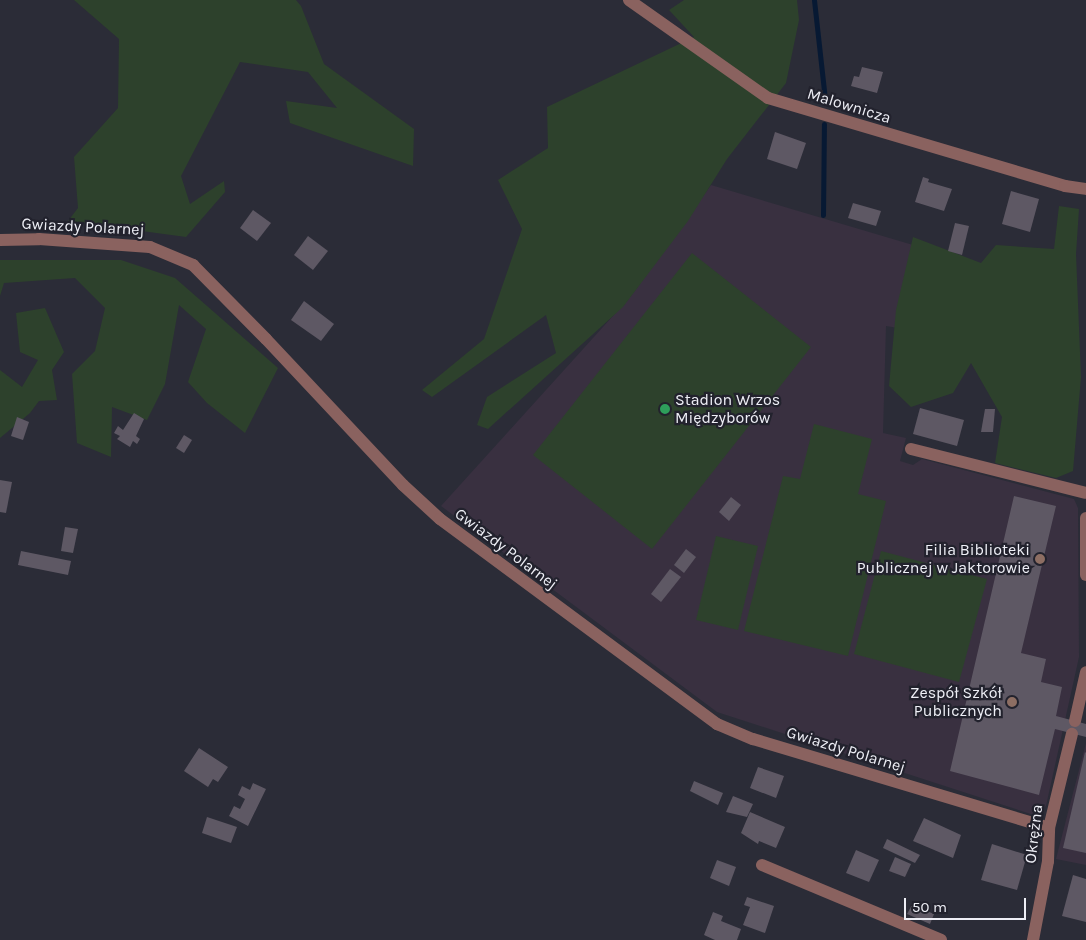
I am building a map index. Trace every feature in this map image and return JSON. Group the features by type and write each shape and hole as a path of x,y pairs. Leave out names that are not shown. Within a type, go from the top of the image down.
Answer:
{"street":[{"name":"Malownicza","path":"629,0 768,98 1065,186 1086,189"},
{"name":"Gwiazdy Polarnej","path":"0,240 39,238 150,246 193,265 266,339 403,485 440,519 717,724 753,739 1049,828"},
{"path":"911,449 1086,493"},
{"path":"1086,518 1086,575"},
{"path":"1075,721 1086,672"},
{"name":"Okrężna","path":"1032,940 1048,861 1049,828 1072,734"},
{"path":"762,865 941,940"}],"shaded area":[{"path":"711,185 913,245 910,330 886,326 883,433 906,438 900,461 913,465 922,459 1074,499 1078,508 1079,657 1046,806 1034,815 717,712 441,506 631,296"},
{"path":"1086,743 1086,865 1056,859"}],"green space":[{"path":"74,0 296,0 301,6 324,64 414,129 413,166 290,123 286,101 337,108 308,72 240,62 181,176 190,204 224,181 225,192 186,237 68,221 78,208 74,157 118,108 119,39"},
{"path":"684,0 797,0 799,20 786,83 727,159 688,221 623,307 488,429 477,425 487,397 556,353 546,315 432,397 422,390 484,339 522,229 498,180 548,148 547,107 694,37 669,10"},
{"path":"1059,206 1079,209 1076,254 1081,377 1073,471 1056,478 995,463 1002,417 971,363 953,393 911,407 889,386 896,310 913,237 981,263 996,245 1054,249"},
{"path":"692,253 811,347 652,549 533,455"},
{"path":"0,260 121,260 175,278 278,368 245,433 207,403 188,382 206,329 179,305 165,384 147,420 112,407 111,457 77,443 72,374 95,351 105,308 75,278 4,283 0,296"},
{"path":"45,308 64,352 52,370 57,400 39,401 30,413 0,438 0,370 22,387 38,360 20,352 16,313"},
{"path":"814,424 872,439 858,494 886,501 848,656 744,631 783,476 800,479"},
{"path":"716,536 758,546 738,630 696,620"},
{"path":"881,551 987,579 959,682 854,654"}],"building":[{"path":"862,67 883,72 877,93 851,86 854,76 859,77"},
{"path":"775,132 806,143 797,169 767,159"},
{"path":"923,177 929,179 928,182 952,189 944,211 915,202"},
{"path":"1011,191 1039,199 1030,232 1002,224"},
{"path":"853,203 881,211 876,226 848,218"},
{"path":"253,210 271,223 257,241 240,228"},
{"path":"955,223 969,226 962,255 948,251"},
{"path":"308,236 328,251 313,270 294,255"},
{"path":"304,301 334,324 321,341 291,320"},
{"path":"920,408 964,420 957,446 913,434"},
{"path":"985,409 995,409 993,432 981,432"},
{"path":"134,413 144,419 136,436 140,439 137,444 133,441 130,447 117,439 120,436 114,433 118,426 123,430"},
{"path":"17,417 29,422 23,440 11,436"},
{"path":"184,435 192,440 184,453 176,448"},
{"path":"0,480 12,482 6,513 0,512"},
{"name":"Zespół Szkół Publicznych","path":"1014,496 1056,506 1021,653 1046,659 1041,682 1062,687 1056,716 1086,724 1086,737 1055,729 1039,795 950,771"},
{"path":"731,497 741,505 729,521 719,512"},
{"path":"65,527 78,529 73,553 61,551"},
{"path":"686,549 696,557 684,573 674,565"},
{"path":"21,551 71,561 68,575 18,565"},
{"path":"670,569 681,577 661,602 651,594"},
{"path":"199,748 228,767 218,782 213,779 208,787 184,771"},
{"path":"1086,753 1086,853 1063,848"},
{"path":"758,767 784,776 776,798 750,788"},
{"path":"694,781 723,793 718,805 690,791"},
{"path":"253,783 266,789 248,826 229,816 234,806 240,809 245,799 238,795 242,786 250,790"},
{"path":"733,796 753,804 747,817 726,812"},
{"path":"750,812 785,827 776,848 759,841 758,844 741,833"},
{"path":"207,817 237,827 231,843 202,833"},
{"path":"924,818 961,835 953,858 913,841"},
{"path":"887,839 920,855 915,863 883,848"},
{"path":"992,844 1027,855 1017,890 981,880"},
{"path":"856,850 879,860 869,882 846,873"},
{"path":"895,857 911,864 905,877 889,871"},
{"path":"717,860 736,867 729,886 710,878"},
{"path":"1073,875 1086,879 1086,922 1062,916"},
{"path":"747,897 774,906 765,933 743,925 750,907 744,905"},
{"path":"912,905 934,914 930,924 907,914"},
{"path":"713,912 723,916 721,921 741,929 737,940 715,940 704,935"}],"waterway":[{"path":"814,0 825,100"},
{"path":"823,215 824,124"}],"place":[{"name":"Stadion Wrzos Międzyborów","path":"665,409"},
{"name":"Filia Biblioteki Publicznej w Jaktorowie","path":"1040,559"},
{"name":"Zespół Szkół Publicznych","path":"1012,702"}]}
